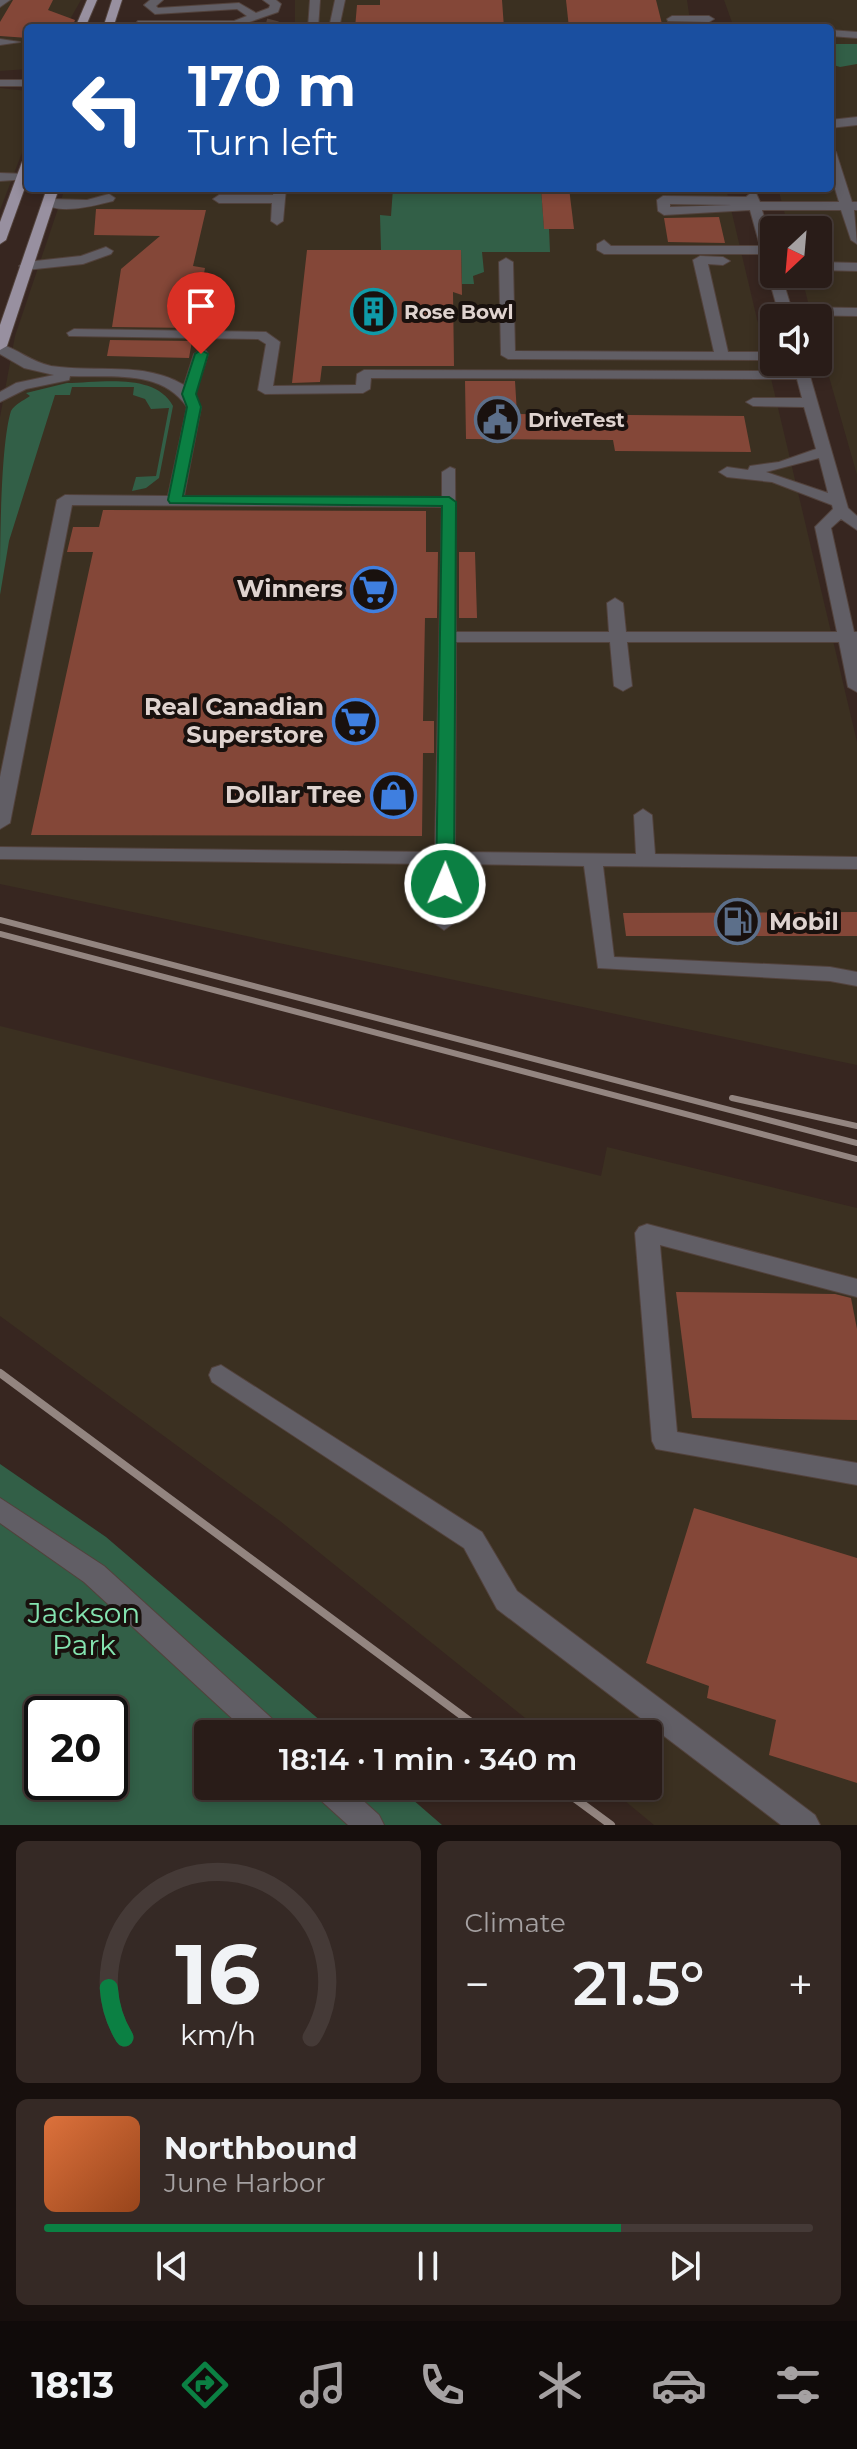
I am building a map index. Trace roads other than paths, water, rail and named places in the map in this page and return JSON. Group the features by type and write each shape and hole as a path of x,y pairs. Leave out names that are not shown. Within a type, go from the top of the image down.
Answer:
{"main road":[{"path":"82,24 92,0"},
{"path":"110,24 117,0"},
{"path":"0,240 24,174"},
{"path":"0,347 52,192"}],"street":[{"path":"0,4 5,0"},
{"path":"158,0 149,5 155,11 165,13 248,4 253,19"},
{"path":"313,24 315,0"},
{"path":"335,24 340,0"},
{"path":"240,24 272,10"},
{"path":"672,19 709,19"},
{"path":"834,33 857,35"},
{"path":"0,42 15,42"},
{"path":"834,42 857,42"},
{"path":"0,75 24,75"},
{"path":"0,83 24,83"},
{"path":"834,114 857,112"},
{"path":"834,124 857,121"},
{"path":"834,162 852,206 857,240"},
{"path":"0,177 23,177"},
{"path":"219,199 279,197 277,221"},
{"path":"48,203 87,204 109,198"},
{"path":"753,198 705,211 664,211 663,200 753,198 852,206"},
{"path":"753,198 760,223"},
{"path":"604,244 604,250 760,264"},
{"path":"26,266 83,260 106,251"},
{"path":"722,356 700,260 760,264"},
{"path":"506,262 508,355 760,356"},
{"path":"832,266 857,267"},
{"path":"832,313 857,312"},
{"path":"74,333 261,335 273,342 265,390 363,389 364,374 760,369"},
{"path":"0,347 32,366 77,374 141,374 170,380 189,394 194,407 175,500"},
{"path":"189,394 201,354"},
{"path":"0,398 21,386 77,374"},
{"path":"803,376 840,506"},
{"path":"753,402 810,403"},
{"path":"824,451 781,466 727,472 775,478 840,506 857,525"},
{"path":"444,923 450,472"},
{"path":"0,823 65,500 449,502"},
{"path":"840,506 823,527 851,637 857,687"},
{"path":"615,603 623,686"},
{"path":"448,637 851,637"},
{"path":"643,815 646,860"},
{"path":"0,853 857,863"},
{"path":"593,860 605,963 830,974 857,979"},
{"path":"857,1288 647,1233 665,1441 857,1474"},
{"path":"221,1375 473,1540 507,1600 805,1825"},
{"path":"0,1509 94,1574 254,1720"},
{"path":"341,1800 369,1825"}],"tunnel":[{"path":"272,24 273,20"}],"railway":[{"path":"0,920 857,1143"},
{"path":"0,934 857,1159"},
{"path":"732,1098 857,1126"},
{"path":"0,1373 468,1720"},
{"path":"577,1800 611,1825"}],"place":[{"name":"Rose Bowl","path":"373,312"},
{"name":"DriveTest","path":"497,420"},
{"name":"Winners","path":"374,589"},
{"name":"Real Canadian Superstore","path":"355,721"},
{"name":"Dollar Tree","path":"393,795"},
{"name":"Mobil","path":"738,922"}],"park label":[{"name":"Jackson Park","path":"84,1629"}]}
